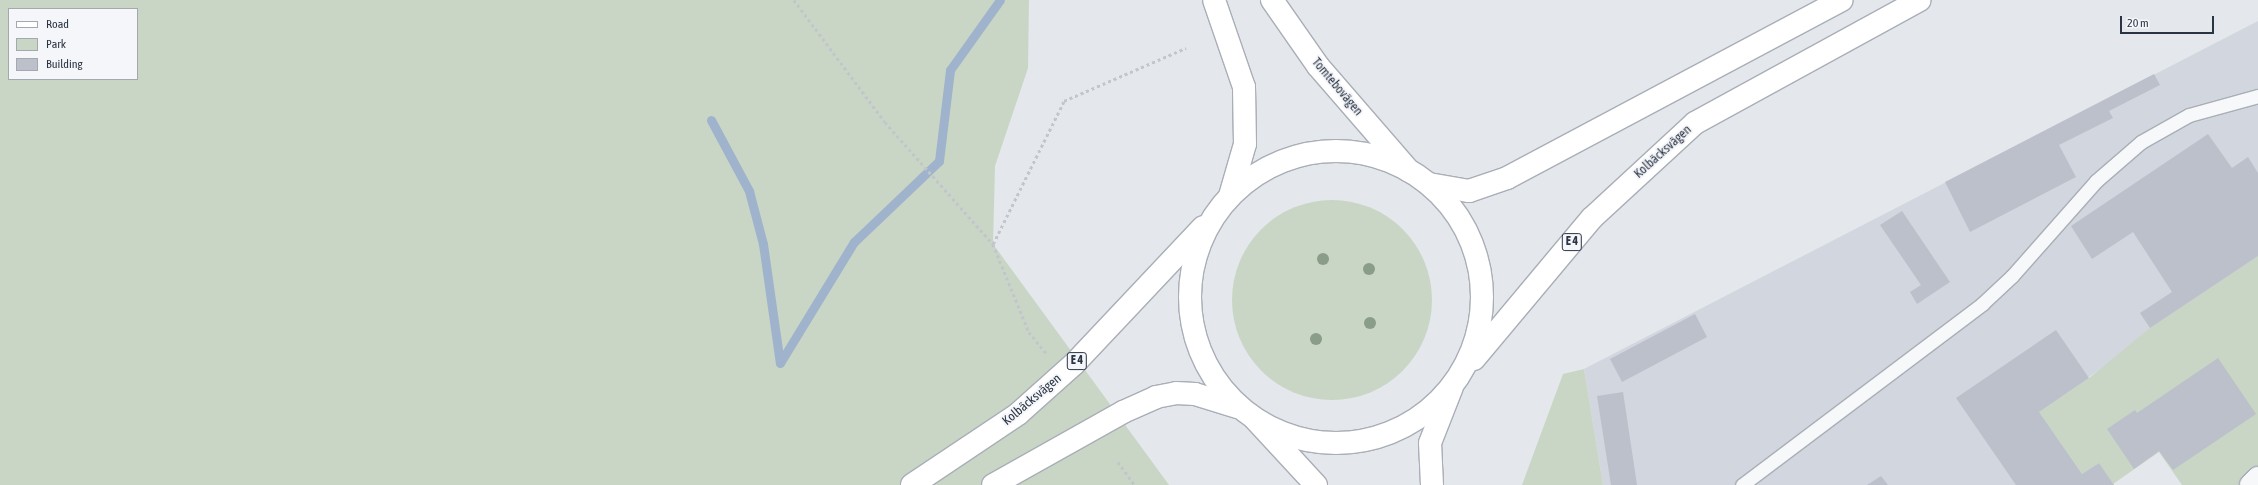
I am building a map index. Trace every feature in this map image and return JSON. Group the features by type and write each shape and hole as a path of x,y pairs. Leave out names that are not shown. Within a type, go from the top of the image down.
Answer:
{"main road":[{"path":"1214,0 1244,87 1245,144 1224,203"},
{"name":"Tomtebovägen","path":"1272,0 1318,66 1408,170"},
{"name":"E 4","path":"1429,184 1469,190 1507,178 1842,0"},
{"name":"Kolbäcksvägen","path":"1456,380 1592,218 1695,123 1920,0"},
{"name":"E 4","path":"993,485 1123,412 1156,397 1176,393 1195,394 1248,414 1286,435 1319,443 1366,440 1394,432 1415,421 1456,380 1479,328 1482,285 1476,256 1464,228 1449,204 1429,184 1408,170 1365,154 1316,152 1284,160 1263,170 1224,203 1196,255 1190,282 1190,310 1202,357 1225,393 1248,414"},
{"name":"Kolbäcksvägen","path":"912,485 1018,414 1074,364 1224,203"},
{"path":"1432,485 1430,443 1456,380"},
{"path":"1248,414 1316,485"}],"street":[{"path":"2251,485 2258,478"}],"lane":[{"path":"1742,485 1982,304 2012,276 2096,181 2141,142 2189,115 2258,96"}],"path":[{"path":"794,0 885,122 993,244 1029,332 1046,354"},
{"path":"993,244 1064,101 1186,48"},
{"path":"1118,462 1135,485"}],"shaded area":[{"path":"2258,21 2258,256 2040,412 2082,474 2099,463 2114,485 1603,485 1584,369"}],"green space":[{"path":"0,0 1029,0 1028,68 995,166 993,244 1169,485 0,485"},
{"path":"1322,200 1342,200 1361,204 1379,211 1396,222 1410,236 1425,262 1432,290 1432,310 1428,329 1421,347 1410,364 1396,378 1379,389 1361,396 1342,400 1322,400 1303,396 1285,389 1268,378 1254,364 1243,347 1236,329 1232,310 1232,290 1236,271 1243,253 1254,236 1268,222 1285,211 1303,204"},
{"path":"2258,256 2258,485 2182,485 2159,452 2113,484 2099,463 2082,474 2039,412 2089,378 2150,328"},
{"path":"1584,369 1603,485 1522,485 1563,374"}],"building":[{"path":"2154,74 2160,85 2109,111 2113,118 2059,145 2076,177 1970,232 1945,182"},
{"path":"2208,134 2232,168 2248,157 2258,173 2258,256 2150,328 2140,313 2172,292 2133,232 2092,259 2071,226"},
{"path":"1902,211 1950,282 1917,304 1910,292 1921,285 1880,225"},
{"path":"1695,314 1707,337 1622,382 1610,359"},
{"path":"2056,330 2089,378 2039,412 2082,474 2099,463 2114,485 2016,485 1956,398"},
{"path":"2218,358 2256,414 2173,470 2159,451 2134,469 2107,429 2135,410 2137,413"},
{"path":"1623,392 1637,485 1611,485 1597,396"},
{"path":"1881,476 1888,485 1867,485"}],"waterway":[{"path":"780,363 854,242 939,161 950,70 1000,0"},
{"path":"711,120 749,191 763,244 780,363"}]}
